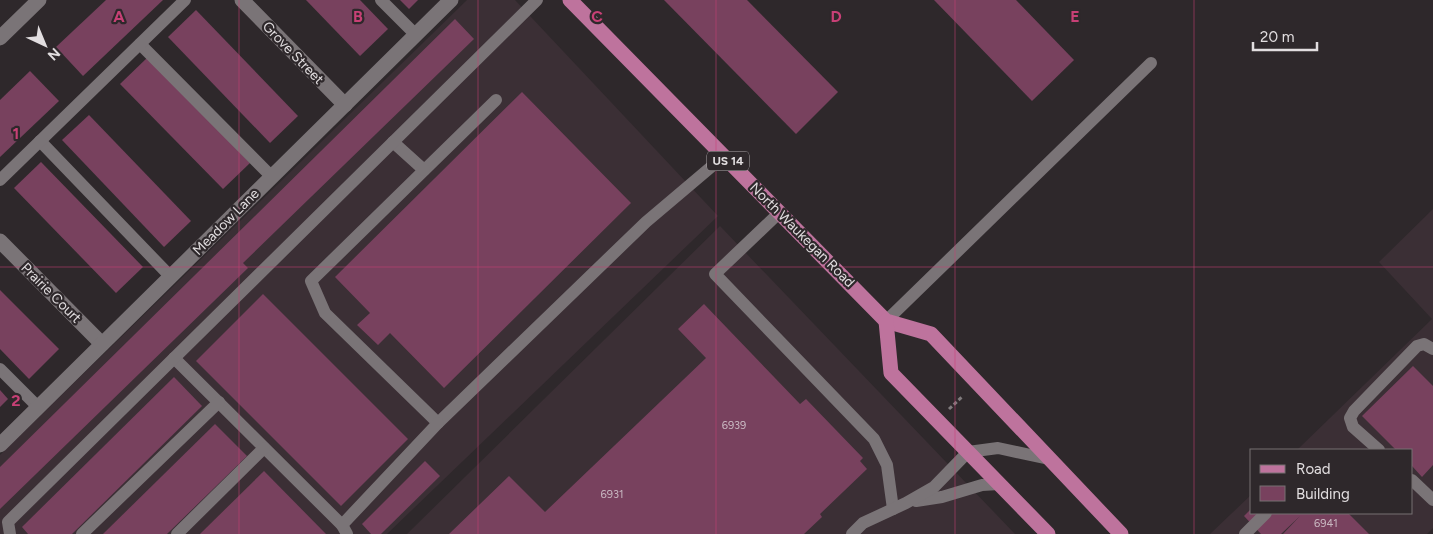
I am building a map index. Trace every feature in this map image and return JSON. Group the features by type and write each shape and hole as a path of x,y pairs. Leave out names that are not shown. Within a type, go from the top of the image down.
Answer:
{"main road":[{"name":"North Waukegan Road","path":"570,0 886,321 931,334 1121,534"},
{"path":"886,321 891,373 1048,534"}],"street":[{"path":"0,38 39,0"},
{"name":"Grove Street","path":"242,0 345,105"},
{"name":"Meadow Lane","path":"0,445 452,0"},
{"name":"Prairie Court","path":"0,241 102,344"}],"lane":[{"path":"0,180 185,0"},
{"path":"381,0 416,35"},
{"path":"10,534 8,522 537,0"},
{"path":"140,44 272,177"},
{"path":"886,321 1151,63"},
{"path":"438,422 325,313 311,281 496,100"},
{"path":"40,141 170,276"},
{"path":"393,142 424,170"},
{"path":"174,358 344,530 438,422 646,222 724,156"},
{"path":"778,213 715,274 874,440 887,465 893,509"},
{"path":"1378,449 1353,427 1350,418 1354,411 1417,346 1424,344 1433,349"},
{"path":"0,369 38,406"},
{"path":"82,534 219,402"},
{"path":"177,534 264,448"},
{"path":"852,534 863,523 934,487 968,452 998,448 1049,459"},
{"path":"1413,481 1430,491"},
{"path":"906,502 942,497 982,485 999,484"},
{"path":"1245,534 1265,514"}],"path":[{"path":"946,412 962,396"}],"shaded area":[{"path":"467,0 515,0 718,216 387,534 0,534 0,455"},
{"path":"1433,209 1433,528 1427,534 1210,534 1250,496 1250,514 1413,514 1413,449 1298,449 1432,319 1379,262"},
{"path":"720,226 1015,534 407,534"}],"building":[{"path":"106,0 163,0 83,76 56,47"},
{"path":"306,0 360,0 388,29 360,56"},
{"path":"400,0 418,0 409,9"},
{"path":"664,0 747,0 838,92 796,134"},
{"path":"934,0 1016,0 1074,60 1032,101"},
{"path":"196,10 298,116 270,143 168,37"},
{"path":"455,19 474,39 243,263 248,268 0,509 0,467"},
{"path":"148,57 250,163 223,189 120,84"},
{"path":"30,71 59,101 0,157 0,100"},
{"path":"522,92 631,203 444,388 390,333 378,345 357,325 370,313 335,277"},
{"path":"89,115 191,221 164,247 62,140"},
{"path":"41,162 143,267 116,293 14,188"},
{"path":"0,290 59,349 29,379 0,349"},
{"path":"263,294 408,439 341,506 196,361"},
{"path":"704,304 800,404 806,399 863,458 860,461 867,469 820,514 822,517 804,534 449,534 509,476 545,512 706,358 678,329"},
{"path":"1413,366 1433,386 1433,465 1422,477 1413,467 1413,449 1395,449 1362,416"},
{"path":"174,377 202,406 72,534 28,534 22,527"},
{"path":"0,390 8,399 0,407"},
{"path":"215,424 247,456 167,534 103,534"},
{"path":"425,461 440,476 381,534 371,534 362,524"},
{"path":"264,471 326,534 200,534"},
{"path":"1250,510 1250,514 1349,514 1369,534 1283,534 1300,516 1281,534 1261,534 1244,516"}]}
